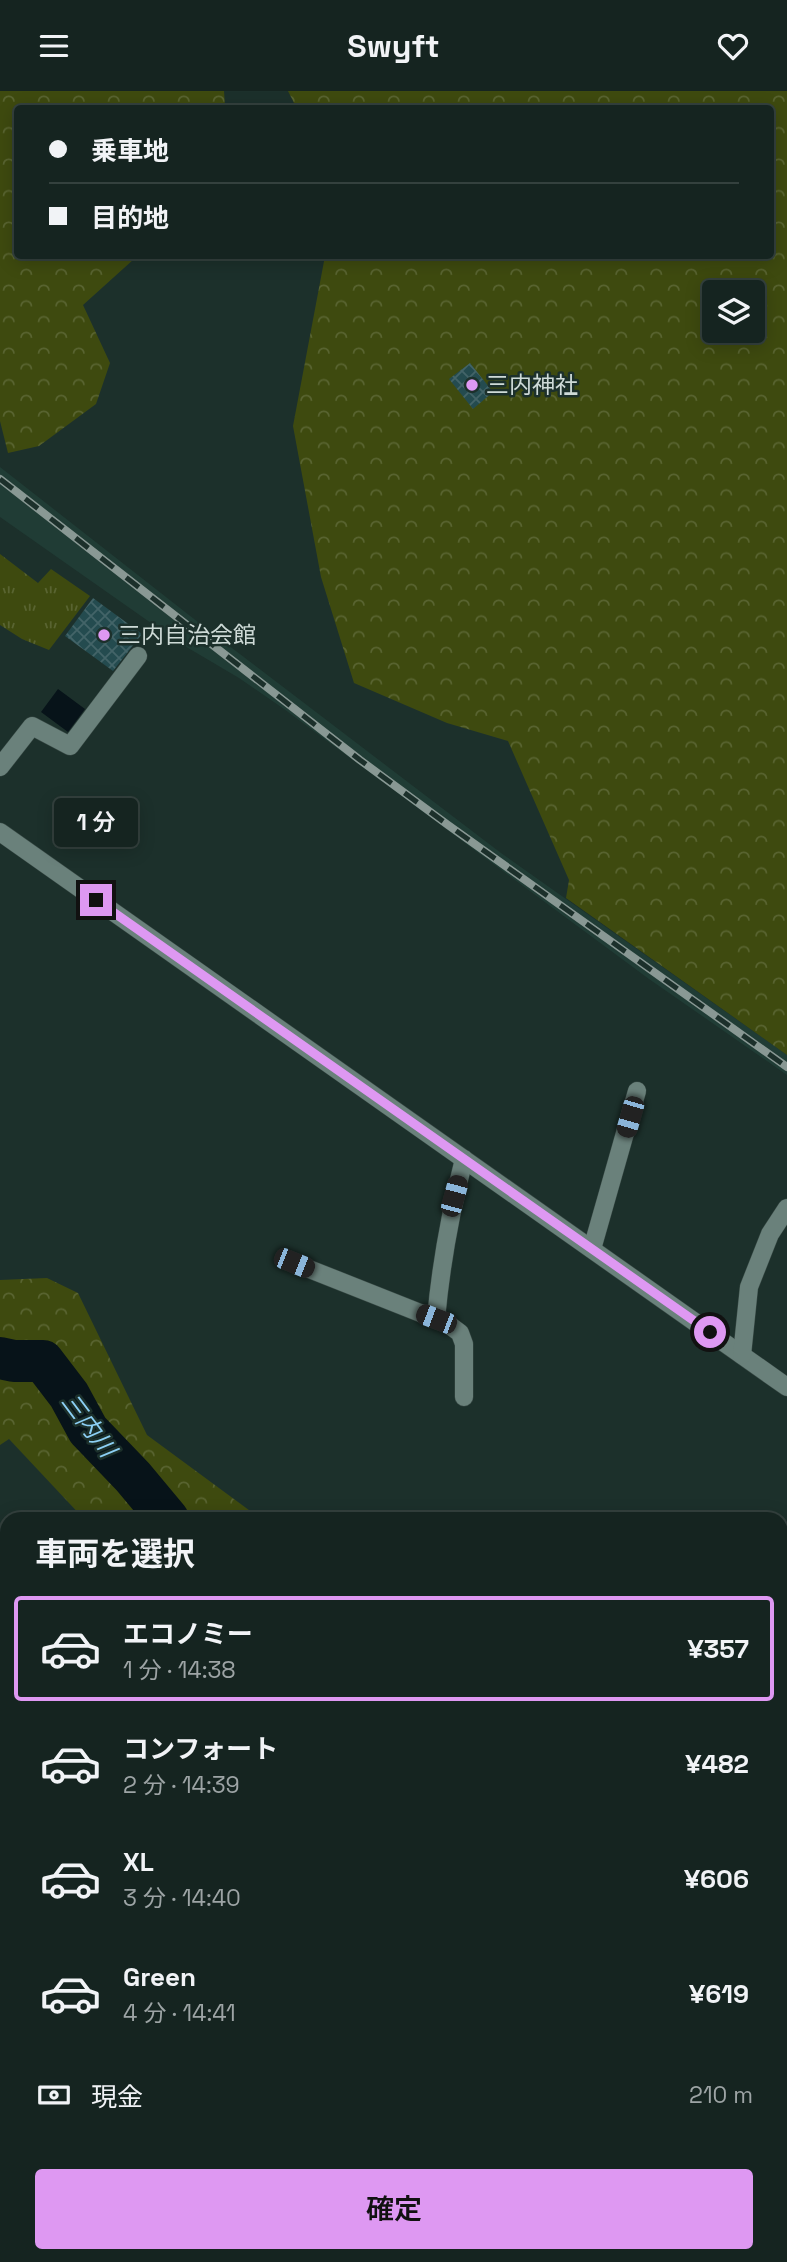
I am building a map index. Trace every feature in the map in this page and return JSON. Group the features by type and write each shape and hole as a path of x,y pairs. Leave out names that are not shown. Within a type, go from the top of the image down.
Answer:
{"street":[{"path":"0,767 33,726 70,746 138,656"},
{"path":"0,832 787,1387"},
{"path":"592,1249 637,1091"},
{"path":"436,1319 441,1263 464,1159"},
{"path":"741,1355 748,1287 770,1234 787,1208"},
{"path":"294,1263 448,1324 460,1333 464,1344 464,1397"}],"shaded area":[{"path":"0,467 501,853 787,1055 787,1075 649,979 284,709 239,678 178,642 0,517"},
{"path":"58,689 85,709 68,732 41,712"}],"green space":[{"path":"0,91 224,91 225,105 14,105 14,259 134,259 83,305 110,363 96,404 39,446 8,453 0,421"},
{"path":"288,91 787,91 787,1055 566,898 569,880 508,741 447,723 354,683 321,577 293,426 324,259 774,259 774,105 295,105"},
{"path":"0,554 38,583 51,569 90,596 49,650 22,639 0,625"},
{"path":"47,1278 78,1293 147,1435 252,1512 77,1512 9,1439 0,1445 0,1280"}],"building":[{"path":"470,363 493,392 473,409 449,379"},
{"name":"三内自治会館","path":"93,598 142,634 113,671 65,636"}],"waterway":[{"name":"三内川","path":"0,1358 43,1361 69,1395 88,1430 162,1512"}],"railway":[{"path":"0,479 360,760 787,1067"}],"place":[{"name":"三内神社","path":"472,385"},
{"name":"三内自治会館","path":"104,635"}],"route":[{"path":"96,900 710,1332"}]}
